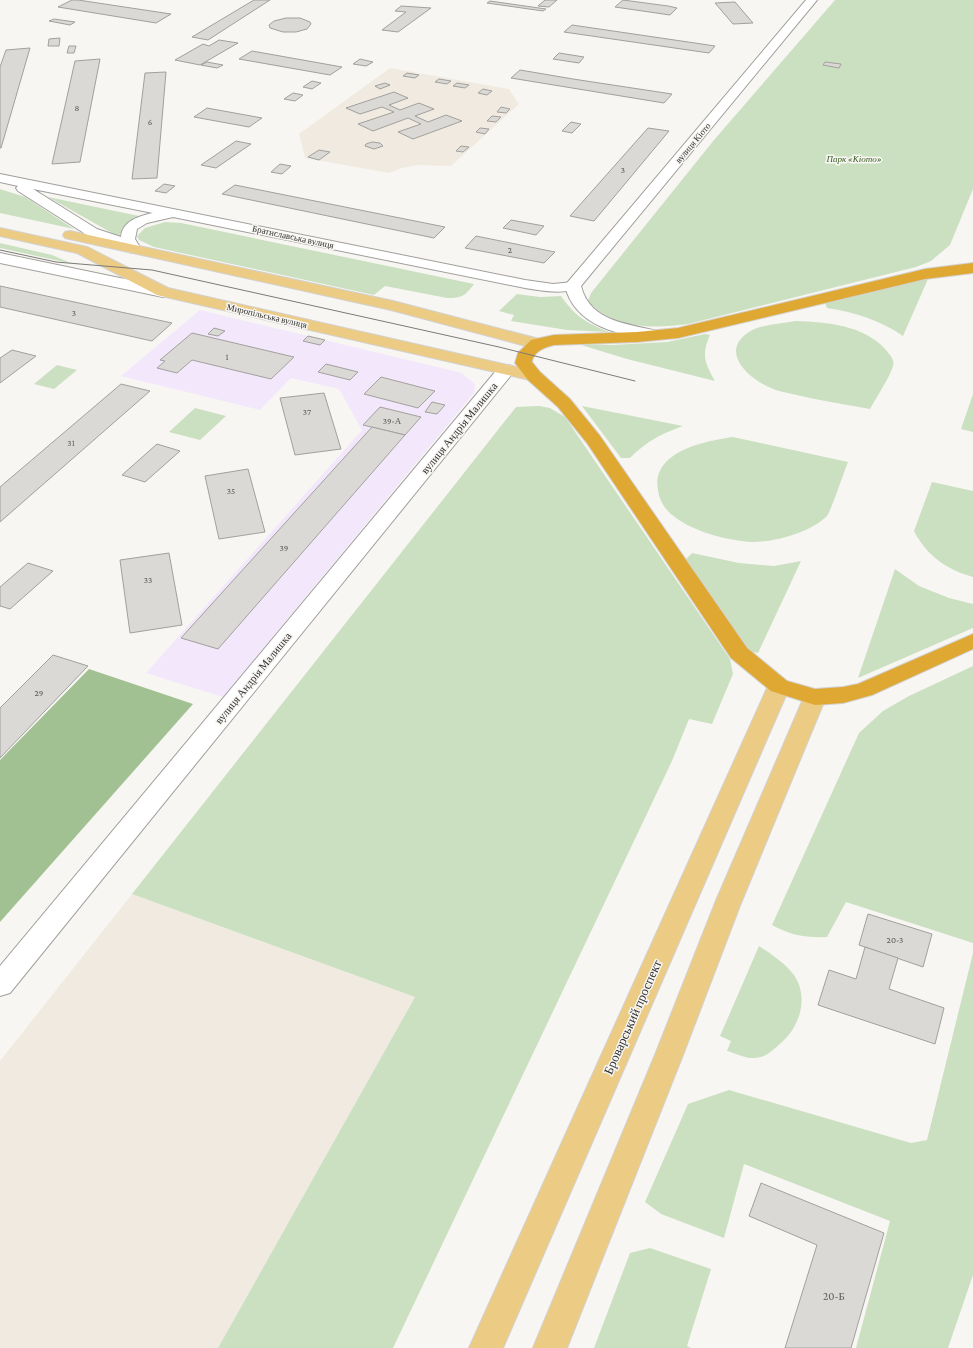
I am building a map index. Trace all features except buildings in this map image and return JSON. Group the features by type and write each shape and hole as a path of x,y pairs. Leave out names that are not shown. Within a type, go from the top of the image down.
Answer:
{"highway":[{"path":"972,265 925,274 678,333 554,340 537,344 524,357 523,363 534,376 564,403 594,440 740,653 760,672 779,686 815,697 843,695 864,690 973,641"}],"main road":[{"name":"Братиславська вулиця","path":"0,220 127,244 393,306 537,344"},
{"path":"0,232 89,253 163,292"},
{"path":"89,253 110,251 127,244"},
{"name":"Миропільська вулиця","path":"163,292 534,376"},
{"name":"Броварський проспект","path":"486,1348 779,686"},
{"path":"550,1348 669,1055 728,903 815,697"}],"street":[{"name":"вулиця Кіото","path":"573,286 812,0"},
{"name":"Братиславська вулиця","path":"6,180 525,284 553,288 573,286"},
{"name":"Братиславська вулиця","path":"6,180 92,232 127,244"},
{"path":"127,244 128,232 134,225 144,220 159,216 181,214"},
{"name":"Миропільська вулиця","path":"0,258 163,292"},
{"path":"573,286 577,299 584,309 598,318 635,332 656,335"},
{"name":"вулиця Андрія Малишка","path":"0,985 506,370"}],"shaded area":[{"path":"390,68 509,89 519,104 451,166 418,165 402,168 389,173 305,158 299,134"},
{"path":"200,310 462,373 475,384 474,393 223,697 146,673 362,430 339,389 291,378 260,410 121,376"},
{"path":"132,894 415,997 218,1348 0,1348 0,1061"}],"green space":[{"name":"Парк «Кіото»","path":"835,0 973,0 973,189 950,245 931,261 916,267 688,324 675,326 635,325 622,322 598,310 588,301 591,293 714,140"},
{"path":"0,189 25,197 74,229 0,213"},
{"path":"48,197 144,217 126,227 119,237"},
{"path":"165,222 181,223 474,284 463,296 456,298 447,298 385,286 374,295 154,247 139,240 137,236 145,228"},
{"path":"0,243 52,255 73,264 0,248"},
{"path":"928,279 903,336 876,321 847,312 827,308 825,303"},
{"path":"517,294 540,297 561,296 576,314 593,325 609,332 567,330 511,321 514,315 499,311"},
{"path":"796,321 820,322 844,326 867,335 886,350 893,360 892,370 870,409 776,390 755,379 741,366 737,358 736,350 739,342 746,334 763,326"},
{"path":"705,334 710,335 707,342 705,359 715,381 627,359 578,344 612,345 667,342"},
{"path":"57,365 77,370 54,389 34,384"},
{"path":"973,394 973,432 961,429"},
{"path":"539,406 550,408 565,417 730,659 733,674 712,724 689,719 672,761 393,1348 218,1348 415,997 132,894 516,407"},
{"path":"582,406 683,426 655,439 642,447 630,458 621,458"},
{"path":"195,408 226,416 200,440 169,432"},
{"path":"733,437 848,462 827,516 812,527 793,535 762,542 753,542 732,540 710,534 688,525 671,514 666,509 659,497 658,477 663,466 672,457 683,450 709,441"},
{"path":"932,482 973,491 973,577 954,570 938,560 919,540 914,531"},
{"path":"692,553 739,563 774,566 801,561 758,653 748,651 686,559"},
{"path":"895,569 919,586 949,598 973,604 973,628 858,678"},
{"path":"973,666 973,943 846,902 827,937 798,935 772,925 859,733 883,711 909,696"},
{"path":"89,669 193,704 0,922 0,760"},
{"path":"759,946 782,963 794,975 799,984 802,1002 798,1020 794,1028 782,1042 770,1053 758,1058 751,1058 727,1051 731,1041 720,1036"},
{"path":"973,953 973,1275 948,1348 856,1348 890,1221 744,1164 724,1238 661,1214 645,1202 688,1104 729,1090 911,1143 927,1140"},
{"path":"650,1248 711,1269 687,1346 691,1348 594,1348 630,1253"}],"tram line":[{"path":"0,250 56,262 152,270 499,347 635,381"}]}
